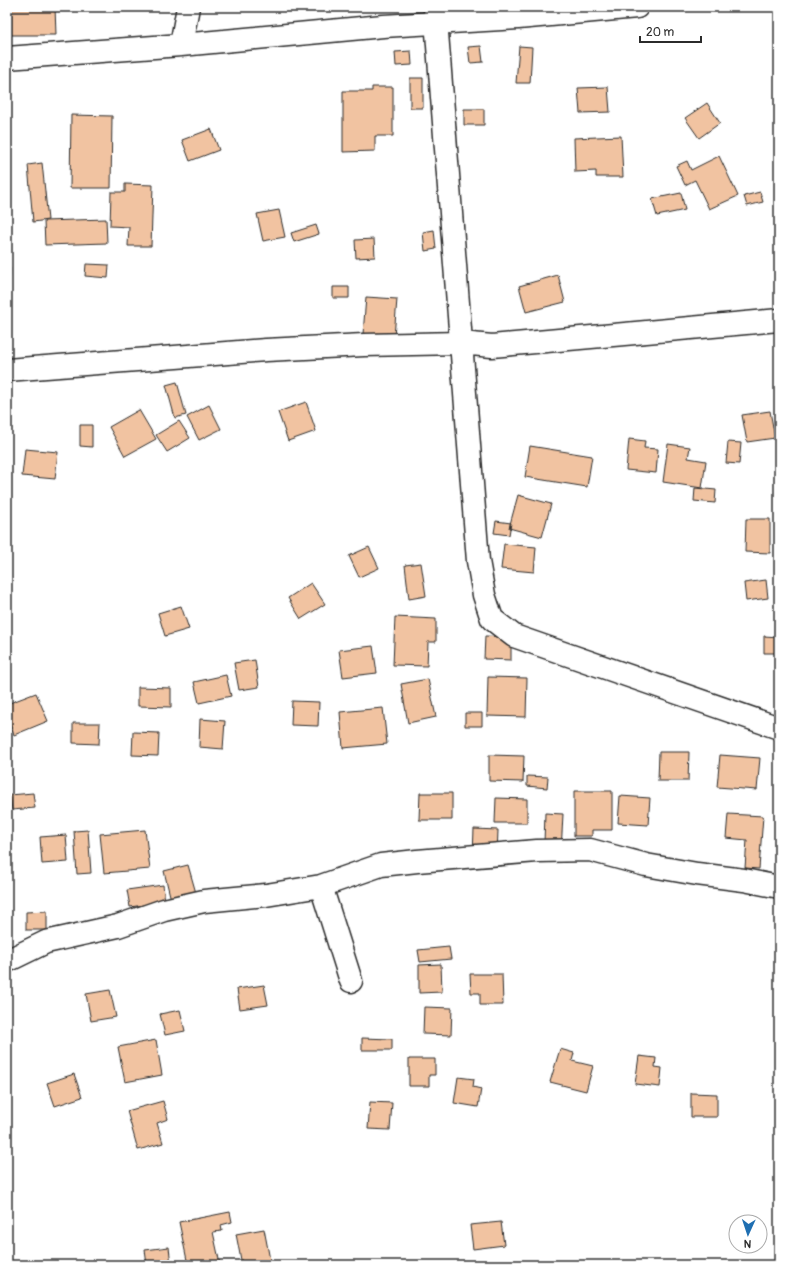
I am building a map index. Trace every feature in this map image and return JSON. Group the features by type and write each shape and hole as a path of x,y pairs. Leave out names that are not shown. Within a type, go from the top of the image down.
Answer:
{"street":[{"path":"181,45 188,7"},
{"path":"7,58 181,45 383,26 436,15 518,18 637,7"},
{"path":"436,15 478,561 484,595 492,619 514,636 779,728"},
{"path":"7,370 266,350 364,345 461,343 492,346 779,320"},
{"path":"7,961 46,942 118,926 164,910 204,901 266,895 321,886 381,865 417,861 537,851 590,850 646,865 779,887"},
{"path":"321,886 351,981"}],"building":[{"path":"11,7 55,7 56,35 11,35"},
{"path":"481,46 483,62 470,63 468,47"},
{"path":"519,46 532,47 530,83 516,83"},
{"path":"411,51 412,65 396,66 395,52"},
{"path":"410,78 423,78 423,108 410,108"},
{"path":"372,87 393,87 393,136 375,136 375,151 343,152 343,91 372,91"},
{"path":"608,87 610,112 580,113 578,88"},
{"path":"707,103 720,123 699,138 685,118"},
{"path":"464,109 484,109 484,125 464,125"},
{"path":"71,115 112,116 111,188 70,188"},
{"path":"211,129 219,150 190,161 182,140"},
{"path":"621,136 623,177 596,177 596,171 575,172 574,138"},
{"path":"719,156 738,196 709,209 695,180 685,185 676,166 687,161 691,170"},
{"path":"42,163 48,220 33,222 28,165"},
{"path":"125,184 153,185 151,246 128,246 129,227 110,226 111,192 125,192"},
{"path":"760,192 763,202 747,206 744,196"},
{"path":"681,193 685,210 657,216 652,199"},
{"path":"279,210 285,237 263,241 257,214"},
{"path":"106,219 107,243 45,245 44,221"},
{"path":"316,225 319,234 294,242 291,233"},
{"path":"434,230 436,249 425,251 423,232"},
{"path":"374,239 375,257 356,258 355,240"},
{"path":"86,264 109,265 108,278 85,276"},
{"path":"7,268 10,268 9,295 7,295"},
{"path":"558,275 565,302 526,312 519,286"},
{"path":"333,287 349,287 349,298 333,298"},
{"path":"366,297 397,299 394,337 363,334"},
{"path":"177,382 186,415 175,418 166,385"},
{"path":"306,402 316,431 288,441 278,412"},
{"path":"209,405 221,429 199,440 187,417"},
{"path":"139,410 156,439 125,456 109,427"},
{"path":"770,411 775,438 747,442 742,415"},
{"path":"179,421 190,438 167,452 156,435"},
{"path":"80,425 92,425 92,447 80,446"},
{"path":"629,439 645,441 644,448 658,449 656,473 626,470"},
{"path":"728,442 741,443 739,464 726,463"},
{"path":"668,444 690,447 688,458 706,461 702,488 663,482"},
{"path":"530,446 592,456 587,487 525,477"},
{"path":"25,449 58,452 55,479 22,476"},
{"path":"695,488 716,490 715,503 694,501"},
{"path":"518,495 551,504 542,537 509,528"},
{"path":"746,519 770,519 770,553 745,552"},
{"path":"496,521 511,523 509,535 494,533"},
{"path":"504,544 536,547 534,572 501,569"},
{"path":"369,547 379,568 359,577 349,556"},
{"path":"421,563 426,596 409,599 405,565"},
{"path":"766,580 768,598 746,601 744,583"},
{"path":"311,583 325,604 301,619 288,598"},
{"path":"181,606 189,629 165,636 158,613"},
{"path":"395,617 436,619 436,642 428,642 427,666 393,665"},
{"path":"485,636 511,637 511,660 484,659"},
{"path":"764,636 779,637 779,653 764,653"},
{"path":"373,646 377,673 343,677 339,650"},
{"path":"255,660 259,687 239,690 234,663"},
{"path":"226,675 231,696 199,703 194,682"},
{"path":"488,677 527,678 526,717 487,716"},
{"path":"428,679 436,717 408,723 401,684"},
{"path":"138,687 171,688 171,707 138,706"},
{"path":"36,693 48,721 14,735 7,716 7,704"},
{"path":"292,701 319,702 318,726 291,725"},
{"path":"383,708 387,744 343,748 340,712"},
{"path":"465,713 482,713 482,726 465,726"},
{"path":"200,719 225,721 223,749 199,747"},
{"path":"73,723 100,723 99,744 73,743"},
{"path":"133,732 159,733 158,756 132,755"},
{"path":"659,752 689,752 688,781 658,781"},
{"path":"489,755 524,756 523,782 489,781"},
{"path":"720,755 760,758 757,790 717,787"},
{"path":"527,776 548,777 547,788 527,786"},
{"path":"574,791 612,791 612,830 592,830 592,836 574,836"},
{"path":"33,793 35,808 12,810 10,795"},
{"path":"420,793 452,793 452,820 419,820"},
{"path":"620,796 650,798 648,825 618,823"},
{"path":"496,798 527,799 527,823 495,823"},
{"path":"545,813 563,814 561,852 544,843"},
{"path":"728,814 763,816 759,869 745,868 747,840 726,838"},
{"path":"474,829 498,830 497,856 473,855"},
{"path":"88,830 91,873 77,874 74,831"},
{"path":"145,830 150,869 104,873 100,834"},
{"path":"66,835 68,862 42,864 40,837"},
{"path":"188,865 196,893 171,900 164,871"},
{"path":"163,885 165,902 130,907 127,890"},
{"path":"47,911 47,930 26,930 26,912"},
{"path":"449,947 451,959 420,962 418,950"},
{"path":"441,964 442,992 419,993 419,965"},
{"path":"470,974 502,974 503,1005 480,1005 480,993 471,993"},
{"path":"264,985 268,1005 240,1009 237,989"},
{"path":"110,990 116,1017 91,1021 86,994"},
{"path":"424,1007 452,1008 451,1035 423,1034"},
{"path":"180,1010 185,1031 165,1035 160,1014"},
{"path":"362,1038 392,1039 392,1050 362,1050"},
{"path":"156,1040 162,1075 125,1082 118,1047"},
{"path":"560,1049 574,1053 572,1061 593,1066 586,1091 550,1082"},
{"path":"639,1056 656,1058 655,1067 662,1068 660,1087 635,1084"},
{"path":"409,1059 435,1059 435,1075 429,1075 429,1086 409,1086"},
{"path":"74,1074 82,1097 55,1106 47,1083"},
{"path":"458,1077 474,1079 473,1087 481,1089 478,1107 454,1103"},
{"path":"691,1093 717,1094 717,1117 691,1117"},
{"path":"163,1101 168,1119 157,1123 163,1143 138,1150 127,1111"},
{"path":"370,1102 392,1103 390,1130 368,1129"},
{"path":"230,1212 232,1222 221,1225 222,1231 213,1232 220,1264 188,1265 179,1222"},
{"path":"501,1222 504,1245 473,1249 470,1225"},
{"path":"264,1229 271,1265 242,1265 236,1234"},
{"path":"169,1247 171,1265 147,1265 145,1250"}]}
